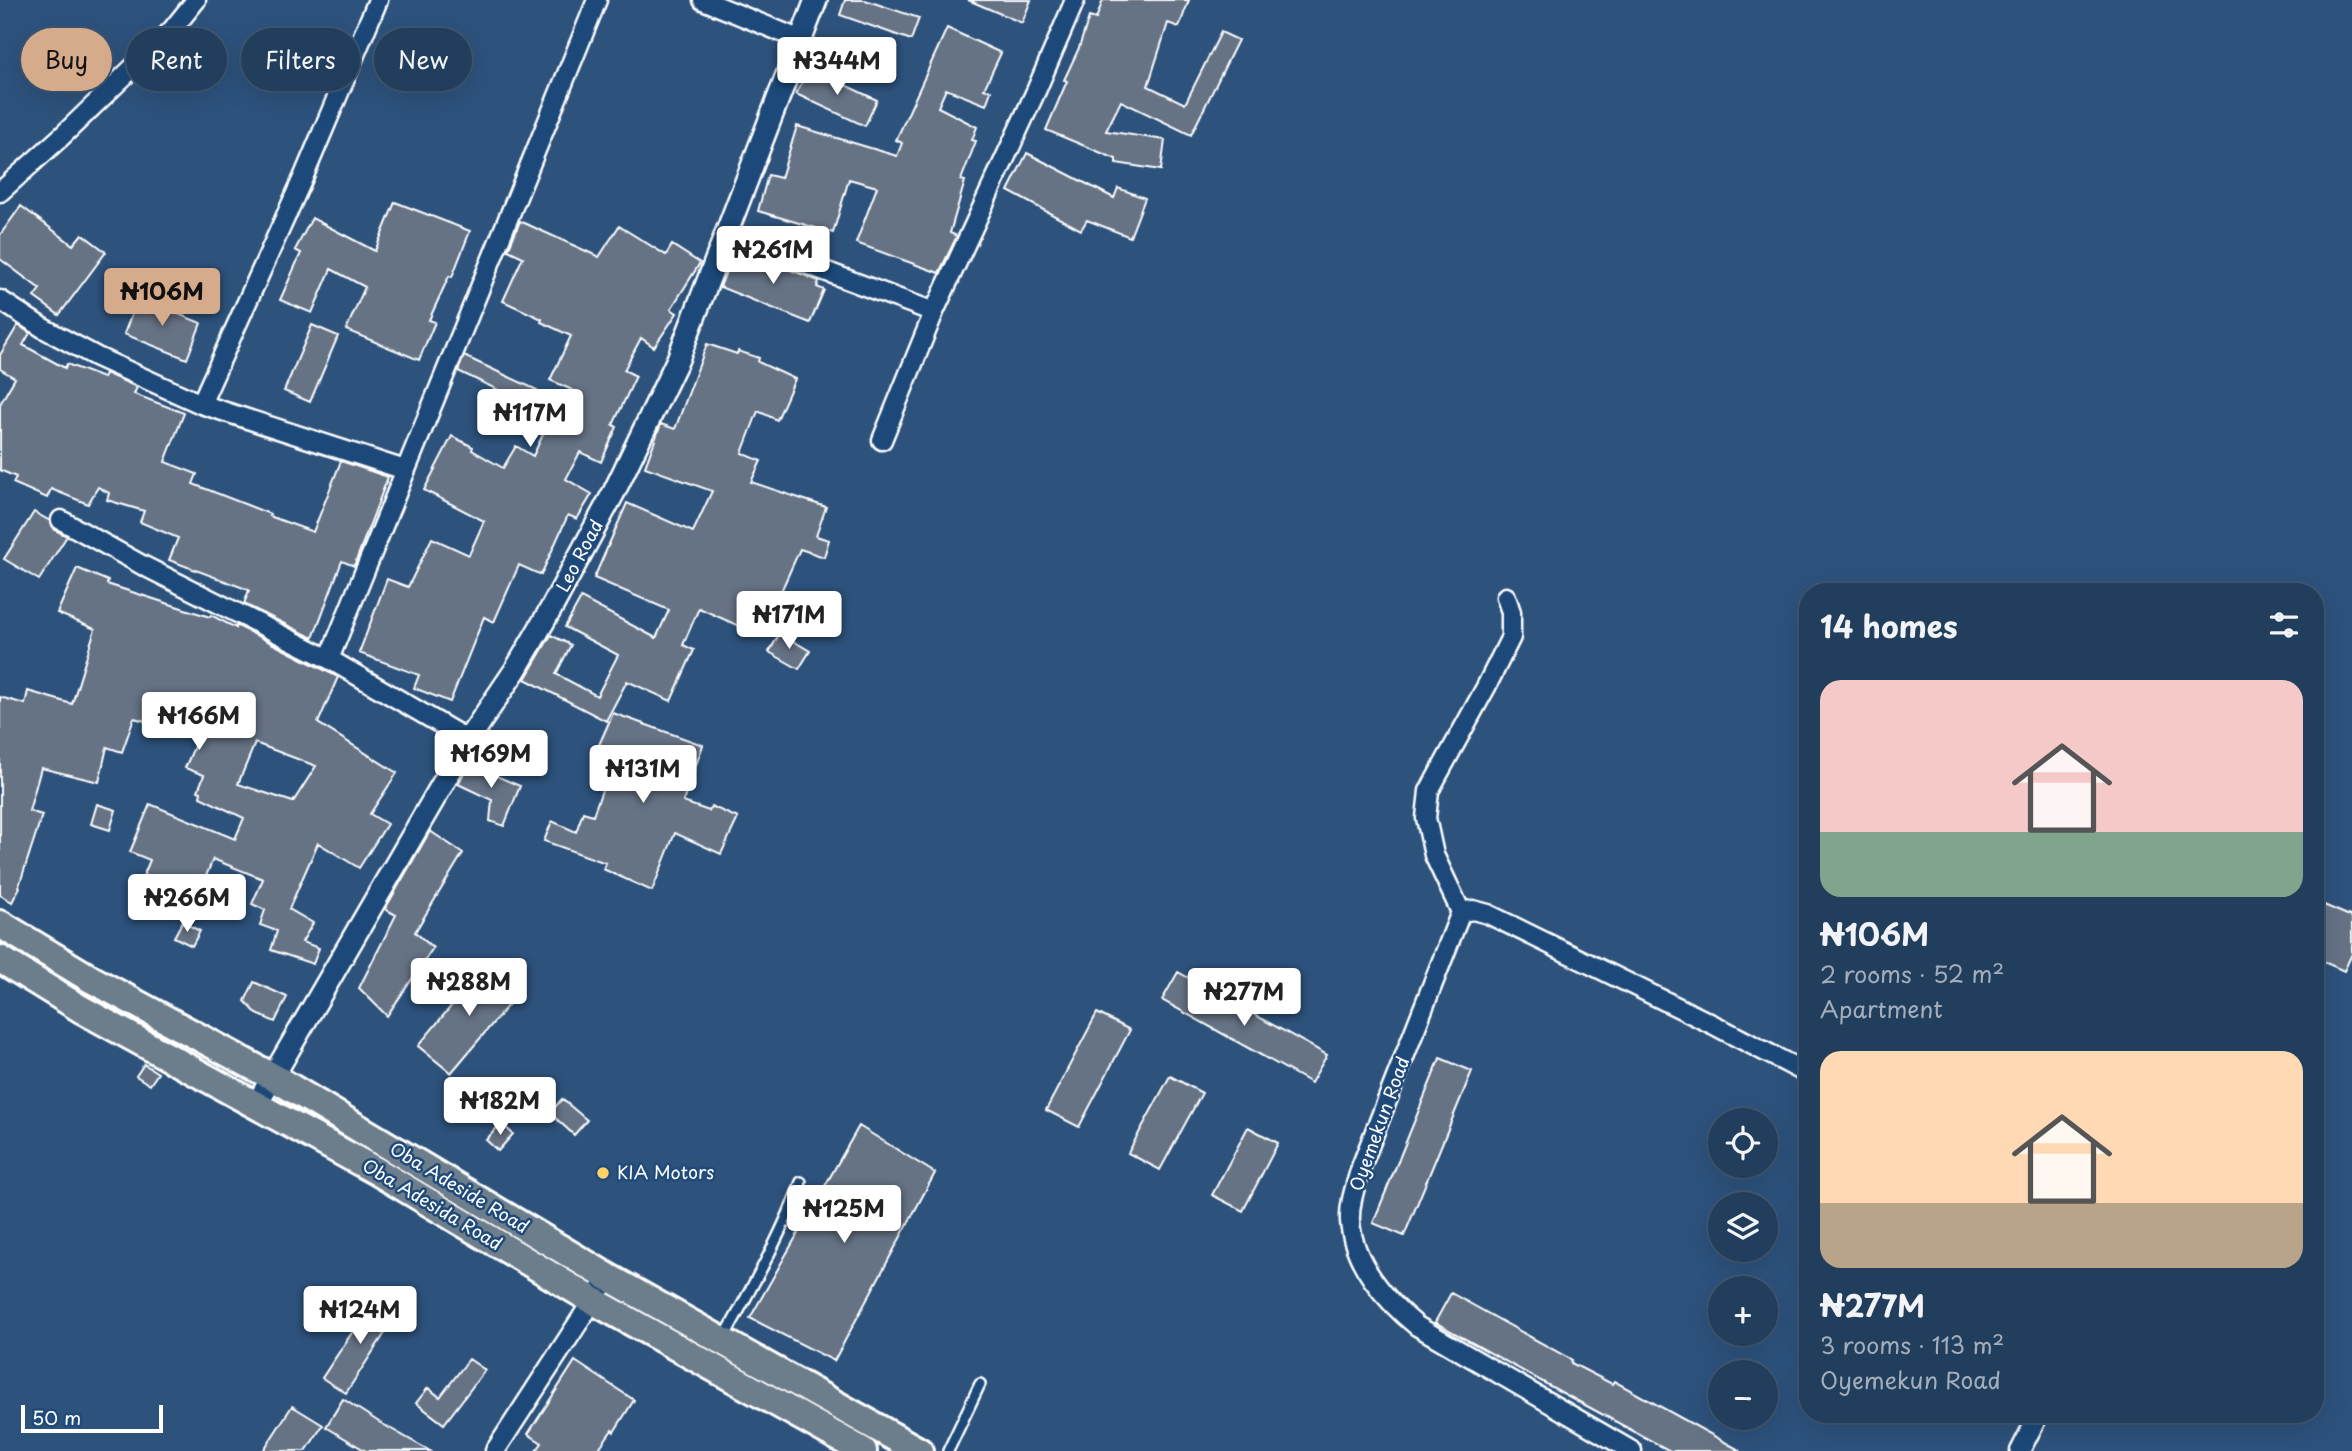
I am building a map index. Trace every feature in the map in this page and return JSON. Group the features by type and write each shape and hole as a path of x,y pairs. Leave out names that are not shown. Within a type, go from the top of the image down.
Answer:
{"main road":[{"name":"Oba Adeside Road","path":"0,924 91,979 273,1077 608,1277 919,1451"},
{"name":"Oba Adesida Road","path":"0,959 81,1009 379,1172 592,1300 863,1451"}],"street":[{"path":"0,192 172,30 195,0"},
{"path":"201,404 303,178 378,0"},
{"path":"329,659 597,0"},
{"path":"703,0 801,40"},
{"name":"Leo Road","path":"257,1104 468,740 522,659 614,492 678,359 816,0"},
{"path":"882,440 934,312 1075,0"},
{"path":"726,234 934,312"},
{"path":"0,300 43,328 97,357 201,404 405,470"},
{"path":"61,520 142,565 329,659 468,740"},
{"path":"1506,597 1511,612 1511,637 1429,791 1426,818 1434,855 1461,912 1473,910 1488,914 1799,1069"},
{"name":"Oyemekun Road","path":"1461,912 1355,1187 1350,1221 1356,1250 1387,1300 1417,1326 1632,1451"},
{"path":"495,1451 608,1277"},
{"path":"2020,1451 2034,1423"}],"lane":[{"path":"722,1342 764,1266 801,1182"},
{"path":"947,1451 980,1384"}],"building":[{"path":"845,0 865,0 919,18 911,40 840,15"},
{"path":"968,0 1031,0 1022,23"},
{"path":"1103,0 1189,0 1179,27 1168,23 1148,86 1185,104 1221,32 1238,40 1191,135 1121,101 1106,131 1165,140 1161,170 1116,163 1116,159 1046,130 1067,81 1064,80 1079,48 1089,17 1096,19"},
{"path":"947,28 1001,53 984,89 991,91 986,105 946,89 938,107 977,127 972,140 976,141 961,180 965,181 950,233 957,236 939,273 856,243 877,187 849,179 833,233 758,211 768,175 781,178 797,126 897,156 902,143 896,140"},
{"path":"809,68 877,100 865,126 796,94"},
{"path":"1027,153 1114,198 1118,188 1145,198 1130,237 1087,220 1081,230 1008,191"},
{"path":"395,202 470,231 452,277 449,276 429,320 435,322 419,360 346,330 365,287 331,269 312,313 280,300 301,253 295,250 312,218 375,251"},
{"path":"21,206 73,245 82,234 106,252 59,315 34,297 40,289 0,259 0,235"},
{"path":"520,221 599,257 619,226 666,255 672,245 700,263 671,309 677,313 654,347 641,338 624,370 636,376 613,425 617,427 601,462 580,452 566,479 592,494 577,519 568,515 541,575 519,565 494,622 484,617 450,702 414,688 419,675 359,653 387,579 408,587 432,538 469,555 484,521 424,490 452,436 503,468 516,446 533,456 551,417 567,425 581,394 550,380 571,336 503,301 523,257 508,250"},
{"path":"735,249 819,281 817,287 824,290 810,323 720,287"},
{"path":"138,298 201,323 187,359 124,334"},
{"path":"18,325 30,333 23,345 65,368 67,364 103,378 105,373 137,387 134,394 184,413 165,462 197,474 193,484 270,514 269,516 313,532 341,461 388,477 354,566 342,561 313,638 244,604 249,590 169,560 178,538 140,522 144,511 107,500 109,493 98,487 88,504 51,489 47,498 13,483 16,477 0,470 0,404 15,378 0,369 0,355"},
{"path":"312,325 338,336 310,402 284,391"},
{"path":"707,344 759,358 758,362 795,379 777,420 758,411 742,453 761,461 751,482 826,507 816,536 829,540 824,557 800,549 761,636 699,608 683,645 694,650 671,701 627,681 606,721 525,679 551,635 571,645 556,674 597,696 618,655 565,627 581,598 656,638 669,610 594,578 627,503 693,532 712,491 645,467 661,424 675,429"},
{"path":"464,356 537,390 530,405 458,371"},
{"path":"34,512 50,521 55,530 67,536 39,580 4,559"},
{"path":"77,568 108,581 107,584 210,617 211,615 236,628 236,625 338,677 318,723 397,773 370,814 387,824 359,868 318,843 289,909 313,923 302,942 319,948 313,964 271,950 277,931 260,925 265,910 252,904 263,879 213,859 189,918 155,904 163,885 143,877 150,860 130,852 150,804 235,839 244,818 200,797 201,792 198,791 204,775 185,768 199,735 134,718 122,752 107,747 99,782 41,768 29,811 42,815 20,887 12,902 0,895 0,697 25,704 28,691 72,704 95,629 57,613","holes":["255,743 316,766 293,802 238,784"]},
{"path":"780,633 810,651 799,669 769,652"},
{"path":"613,713 703,745 683,802 709,811 711,806 738,818 721,854 675,833 652,891 603,869 606,863 544,841 552,821 576,832 583,812 593,815 613,760 595,754"},
{"path":"471,760 489,768 487,772 520,786 504,826 490,821 492,800 458,784"},
{"path":"97,804 116,810 110,830 91,824"},
{"path":"430,831 463,853 415,932 433,948 387,1016 359,988 396,915 385,909"},
{"path":"2324,905 2352,917 2352,954 2344,971 2324,962"},
{"path":"182,922 200,931 192,946 174,937"},
{"path":"487,963 520,991 451,1073 418,1046"},
{"path":"1178,972 1327,1055 1311,1083 1162,1000"},
{"path":"254,982 287,997 275,1022 257,1014 245,1001"},
{"path":"1097,1013 1130,1030 1079,1127 1046,1110"},
{"path":"1440,1058 1472,1071 1404,1236 1373,1223"},
{"path":"144,1064 158,1073 150,1085 136,1076"},
{"path":"1170,1076 1202,1093 1160,1170 1128,1153"},
{"path":"562,1099 587,1120 574,1135 550,1113"},
{"path":"501,1123 513,1134 498,1151 486,1140"},
{"path":"859,1126 935,1173 834,1361 750,1318"},
{"path":"1248,1127 1278,1143 1243,1211 1212,1195"},
{"path":"1451,1293 1572,1360 1571,1363 1612,1384 1614,1381 1741,1451 1670,1451 1559,1391 1435,1322"},
{"path":"375,1298 398,1313 346,1393 322,1378"},
{"path":"469,1359 485,1370 444,1424 416,1403 428,1388 440,1397"},
{"path":"575,1361 634,1400 614,1432 612,1430 597,1451 536,1451 542,1443 528,1434"},
{"path":"343,1399 430,1451 366,1451 326,1427"},
{"path":"292,1406 323,1425 306,1451 263,1451"}],"place":[{"name":"KIA Motors","path":"603,1173"}]}
